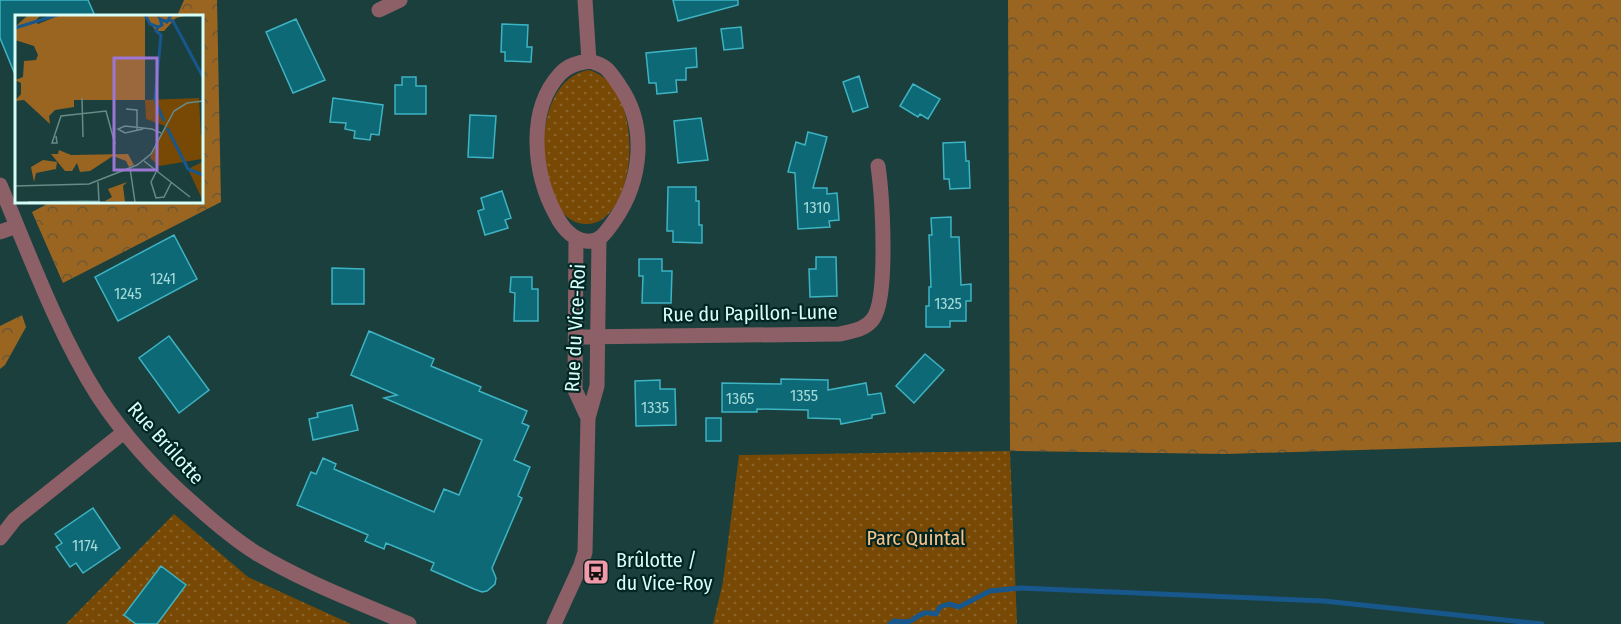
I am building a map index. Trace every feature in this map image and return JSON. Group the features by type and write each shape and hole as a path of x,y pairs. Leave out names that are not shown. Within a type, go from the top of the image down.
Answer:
{"street":[{"path":"379,9 400,0"},
{"path":"585,0 588,61"},
{"name":"Rue du Vice-Roi","path":"588,61 602,64 611,72 629,99 636,120 638,156 632,187 622,211 607,232 599,239 588,242 576,238 560,222 547,199 540,179 536,149 544,99 560,73 574,64 588,61"},
{"name":"Rue du Papillon-Lune","path":"576,336 840,334 866,327 874,318 880,304 883,214 878,166"},
{"name":"Rue Brûlotte","path":"0,186 78,362 98,396 151,464 223,530 256,552 297,575 409,624"},
{"path":"0,232 17,225"},
{"name":"Rue du Vice-Roi","path":"576,238 575,390 588,418"},
{"name":"Rue du Vice-Roi","path":"554,624 585,552 588,418 597,386 599,239"},
{"path":"0,538 15,519 124,432"}],"green space":[{"path":"184,0 217,0 221,202 63,283 32,212 51,202 202,202 202,15 177,15"},
{"path":"1008,0 1621,0 1621,442 1226,454 1010,451"},
{"path":"589,70 608,82 621,102 628,127 629,155 625,182 616,204 602,219 584,224 567,217 554,200 547,176 544,149 546,122 554,97 569,79"},
{"path":"22,315 26,327 5,365 0,369 0,326"},
{"name":"Parc Quintal","path":"1010,451 1017,624 713,624 723,582 739,455"},
{"path":"174,514 248,577 351,624 66,624"}],"building":[{"path":"0,0 88,0 95,15 15,15 15,75 0,38"},
{"path":"673,0 738,0 738,5 678,21"},
{"path":"296,19 325,80 293,93 266,32"},
{"path":"502,24 528,25 527,47 532,47 531,62 505,61 505,52 501,52"},
{"path":"741,27 743,48 724,50 721,29"},
{"path":"696,48 697,67 686,68 686,80 676,80 677,92 657,94 656,83 649,83 646,53"},
{"path":"859,76 868,107 853,112 843,82"},
{"path":"402,77 416,77 416,86 426,86 426,114 395,114 395,85 402,85"},
{"path":"913,84 940,99 928,119 920,114 918,117 900,106"},
{"path":"333,98 383,105 379,135 371,134 370,140 354,138 355,131 345,129 346,123 330,122"},
{"path":"470,115 496,116 493,158 468,157"},
{"path":"701,118 708,160 678,163 674,121"},
{"path":"808,132 827,137 813,188 827,188 827,194 837,193 839,220 829,221 830,227 798,229 795,173 788,172 796,142 805,145"},
{"path":"965,142 966,161 969,161 970,188 950,189 949,179 944,179 943,143"},
{"path":"668,187 696,187 696,201 699,201 699,225 702,225 702,243 673,242 673,231 667,231"},
{"path":"502,191 511,218 505,220 508,228 485,235 478,211 484,209 481,198"},
{"path":"951,217 951,237 959,237 961,285 971,284 971,301 966,301 966,321 950,321 950,327 926,327 926,306 929,306 929,287 931,287 929,235 932,235 931,218"},
{"path":"174,235 197,279 118,321 95,277"},
{"path":"816,257 836,257 837,296 810,297 809,269 816,269"},
{"path":"639,259 662,259 662,271 672,271 671,303 642,303 643,276 639,276"},
{"path":"332,268 364,269 364,304 332,304"},
{"path":"511,277 532,277 532,289 538,289 538,321 514,321 515,293 510,292"},
{"path":"369,331 434,359 431,366 481,387 479,391 527,411 522,423 529,426 514,460 530,467 518,496 522,498 492,568 496,578 495,584 487,591 482,592 431,570 434,563 386,543 384,549 365,541 368,535 297,505 311,472 316,474 323,458 336,464 334,469 434,512 444,489 459,495 482,440 384,398 397,395 351,375"},
{"path":"169,336 209,390 179,413 139,358"},
{"path":"925,354 944,370 914,403 896,386"},
{"path":"781,379 828,380 828,390 866,383 868,395 881,393 885,413 841,424 840,419 808,418 808,410 757,409 757,412 722,412 722,383 781,384"},
{"path":"660,380 660,389 675,389 676,425 636,426 635,381"},
{"path":"352,405 358,430 313,440 309,419 318,417 317,413"},
{"path":"706,418 721,418 721,441 706,441"},
{"path":"93,508 120,548 83,573 76,563 70,567 56,547 62,543 55,534"},
{"path":"161,566 186,585 157,624 136,624 124,615"}],"waterway":[{"path":"890,624 894,621 910,621 925,613 936,614 940,607 949,604 959,607 990,591 1020,588 1324,601 1542,624"}],"place":[{"name":"Brûlotte / du Vice-Roy","path":"596,572"}]}
